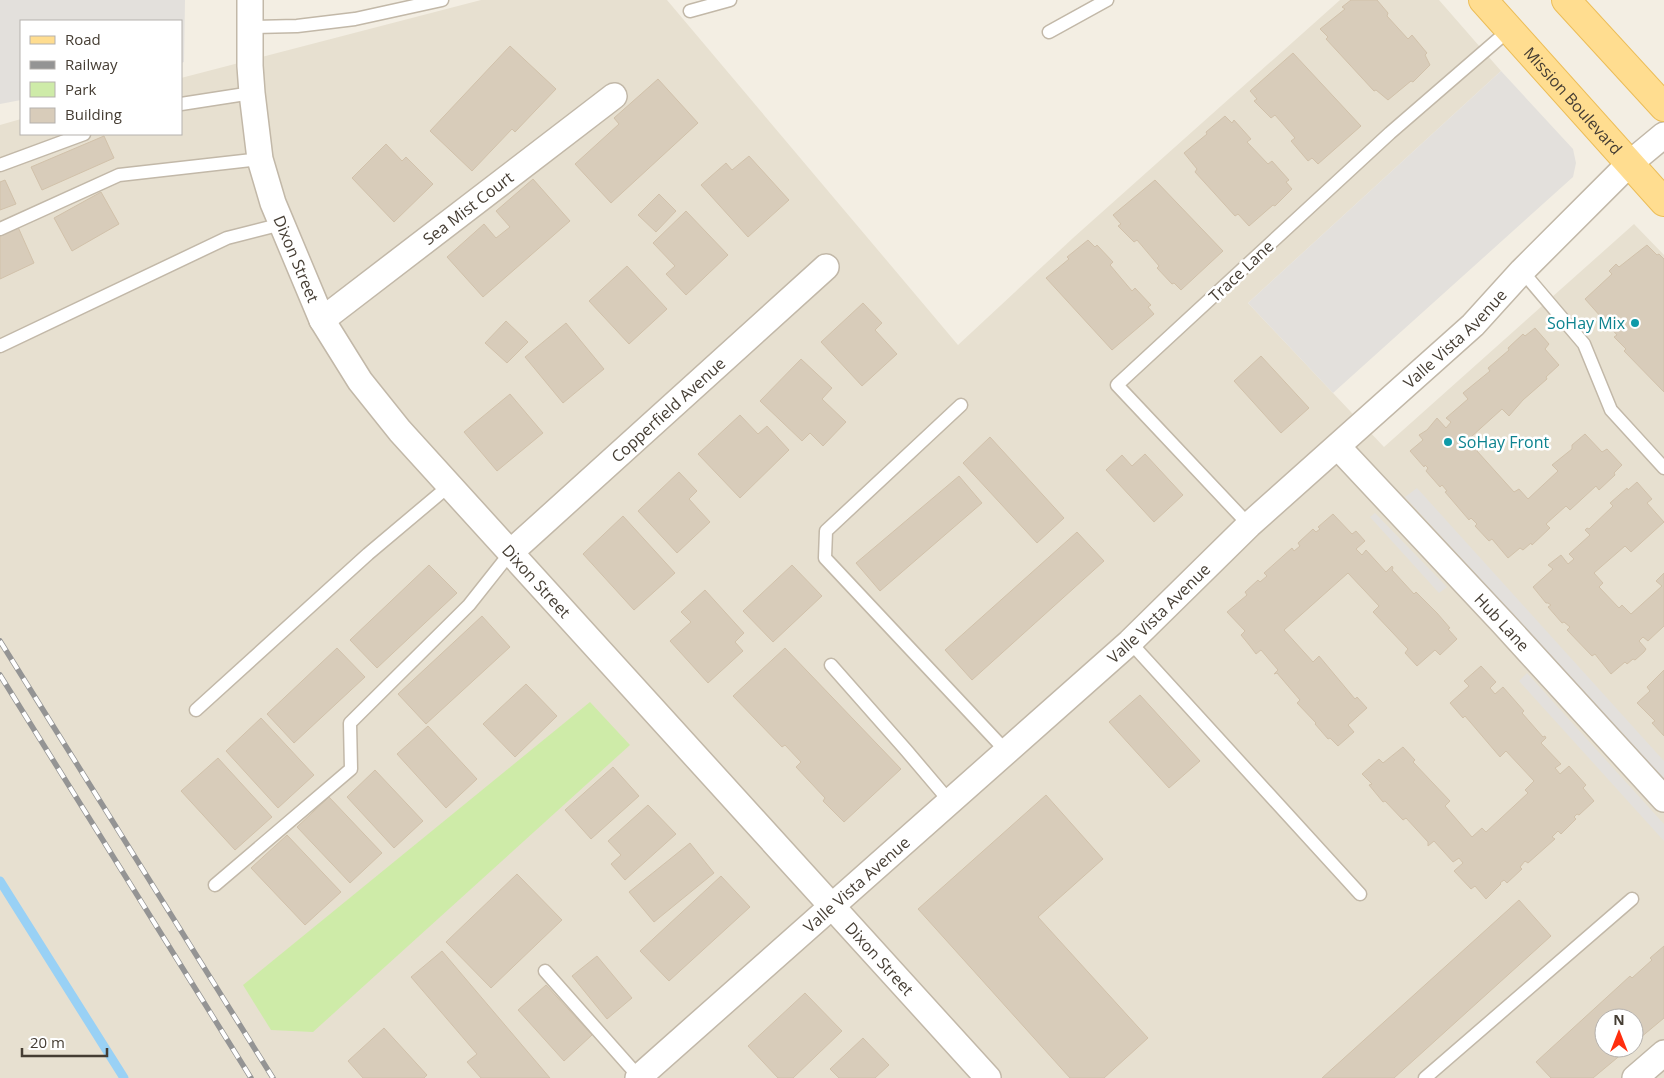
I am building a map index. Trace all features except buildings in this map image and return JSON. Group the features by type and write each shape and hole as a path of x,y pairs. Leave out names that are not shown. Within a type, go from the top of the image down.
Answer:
{"main road":[{"name":"Mission Boulevard","path":"1482,0 1664,202"},
{"path":"1566,0 1664,107"}],"street":[{"name":"Dixon Street","path":"250,0 250,66 260,159 273,203 322,320 350,367 378,405 988,1078"},
{"name":"Sea Mist Court","path":"322,320 614,96"},
{"name":"Valle Vista Avenue","path":"638,1078 1130,642 1249,525 1473,325 1522,270 1629,164 1664,134"},
{"name":"Copperfield Avenue","path":"511,552 826,267"},
{"name":"Hub Lane","path":"1338,447 1664,799"},
{"path":"1635,1078 1664,1053"}],"lane":[{"path":"250,27 297,26 355,19 442,0"},
{"path":"690,11 730,0"},
{"path":"1049,32 1107,0"},
{"name":"Trace Lane","path":"1249,525 1117,384 1390,133 1509,30"},
{"path":"182,104 252,93"},
{"path":"0,165 81,135"},
{"path":"0,229 119,175 260,159"},
{"path":"0,346 227,238 282,224"},
{"path":"1522,270 1584,344 1611,410 1664,468"},
{"path":"961,405 826,531 825,558 1008,752"},
{"path":"196,710 368,554 450,485"},
{"path":"215,885 351,769 350,723 469,605 511,552"},
{"path":"1130,642 1360,894"},
{"path":"831,665 950,803"},
{"path":"1425,1078 1632,900"},
{"path":"545,971 638,1078"}],"shaded area":[{"path":"0,0 185,0 184,62 182,63 182,20 20,20 20,100 0,104"},
{"path":"481,0 667,0 958,345 1073,238 1340,0 1439,0 1501,71 1248,303 1384,447 1634,224 1664,255 1664,1078 0,1078 0,125 20,119 20,135 182,135 182,78"},
{"path":"1501,71 1573,149 1576,163 1573,177 1333,393 1248,303"},
{"path":"1417,488 1664,761 1664,779 1405,497"},
{"path":"1375,513 1447,587 1439,593 1370,517"},
{"path":"1527,673 1664,824 1664,841 1519,681"}],"green space":[{"path":"590,702 630,745 313,1032 271,1030 243,985"}],"waterway":[{"path":"0,881 124,1078"}],"railway":[{"path":"0,641 273,1078"},
{"path":"0,675 251,1078"}],"place":[{"name":"SoHay Mix","path":"1635,323"},
{"name":"SoHay Front","path":"1448,442"}]}
